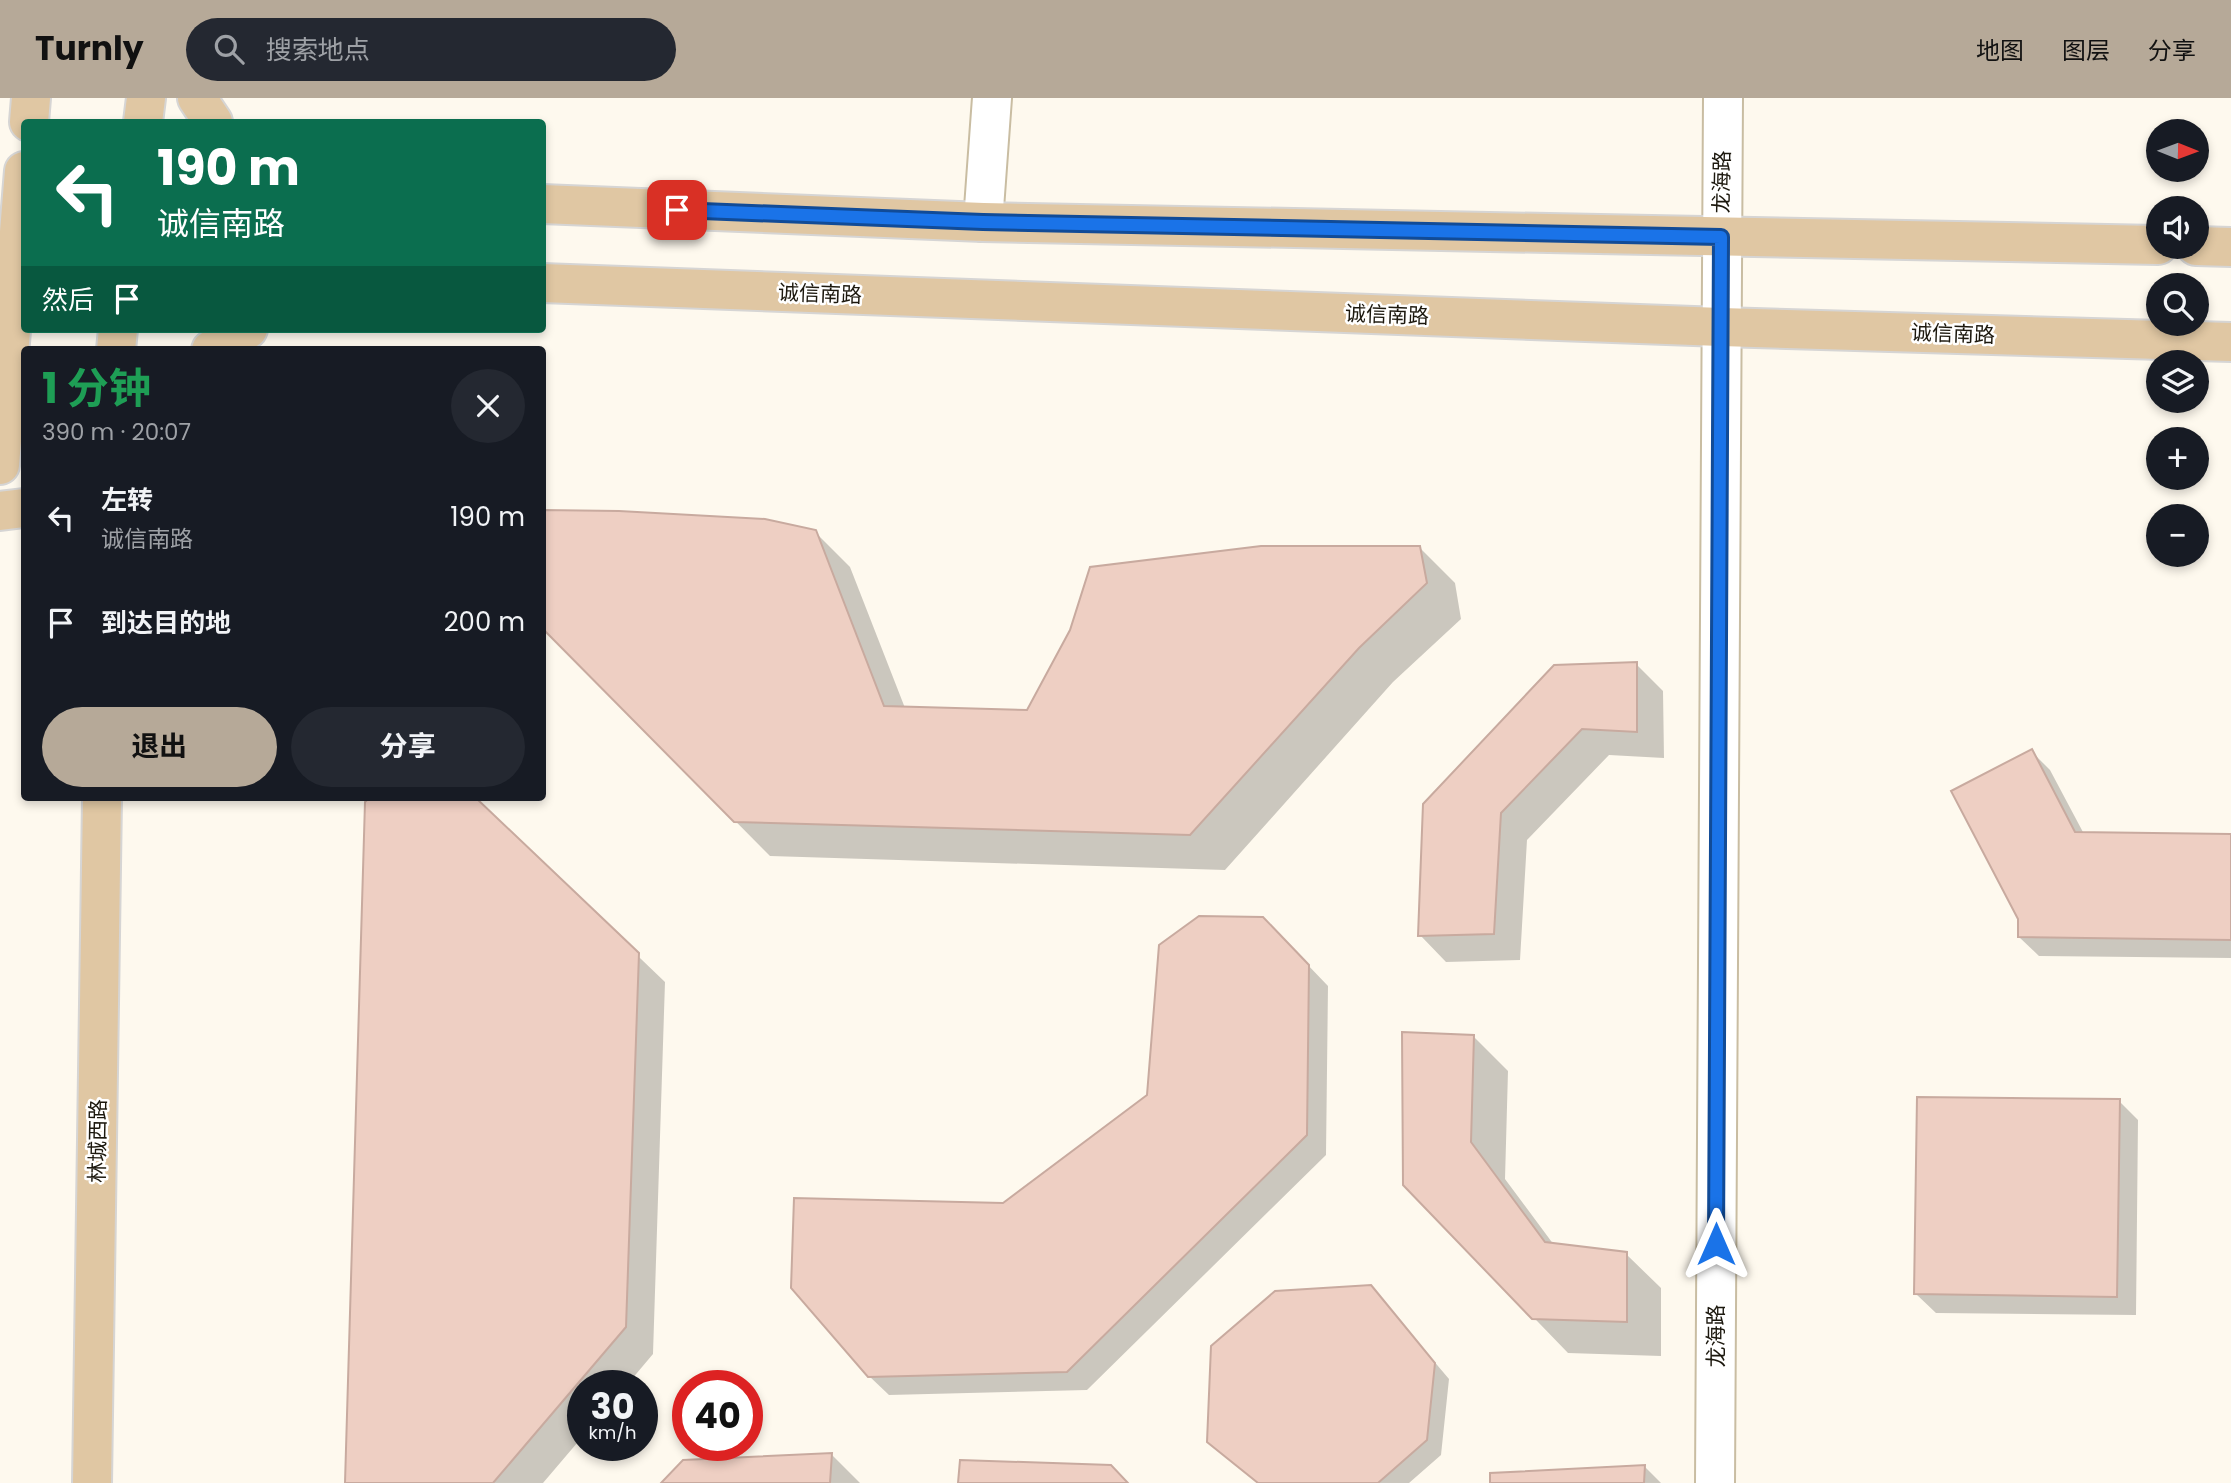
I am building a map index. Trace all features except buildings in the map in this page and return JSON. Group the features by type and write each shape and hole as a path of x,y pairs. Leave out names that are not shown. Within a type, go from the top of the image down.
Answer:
{"main road":[{"path":"29,119 31,98"},
{"path":"143,119 146,98"},
{"path":"197,98 211,119"},
{"path":"0,465 18,181"},
{"path":"546,204 983,222 2146,246"},
{"path":"2209,246 2231,247"},
{"name":"诚信南路","path":"546,283 1721,327 2231,342"},
{"path":"218,346 241,333"},
{"path":"0,511 21,508"},
{"name":"林城西路","path":"92,1483 103,801"}],"street":[{"path":"983,222 992,98"},
{"name":"龙海路","path":"1715,1483 1723,98"}],"route":[{"path":"677,210 983,222 1721,237 1716,1244"}]}
